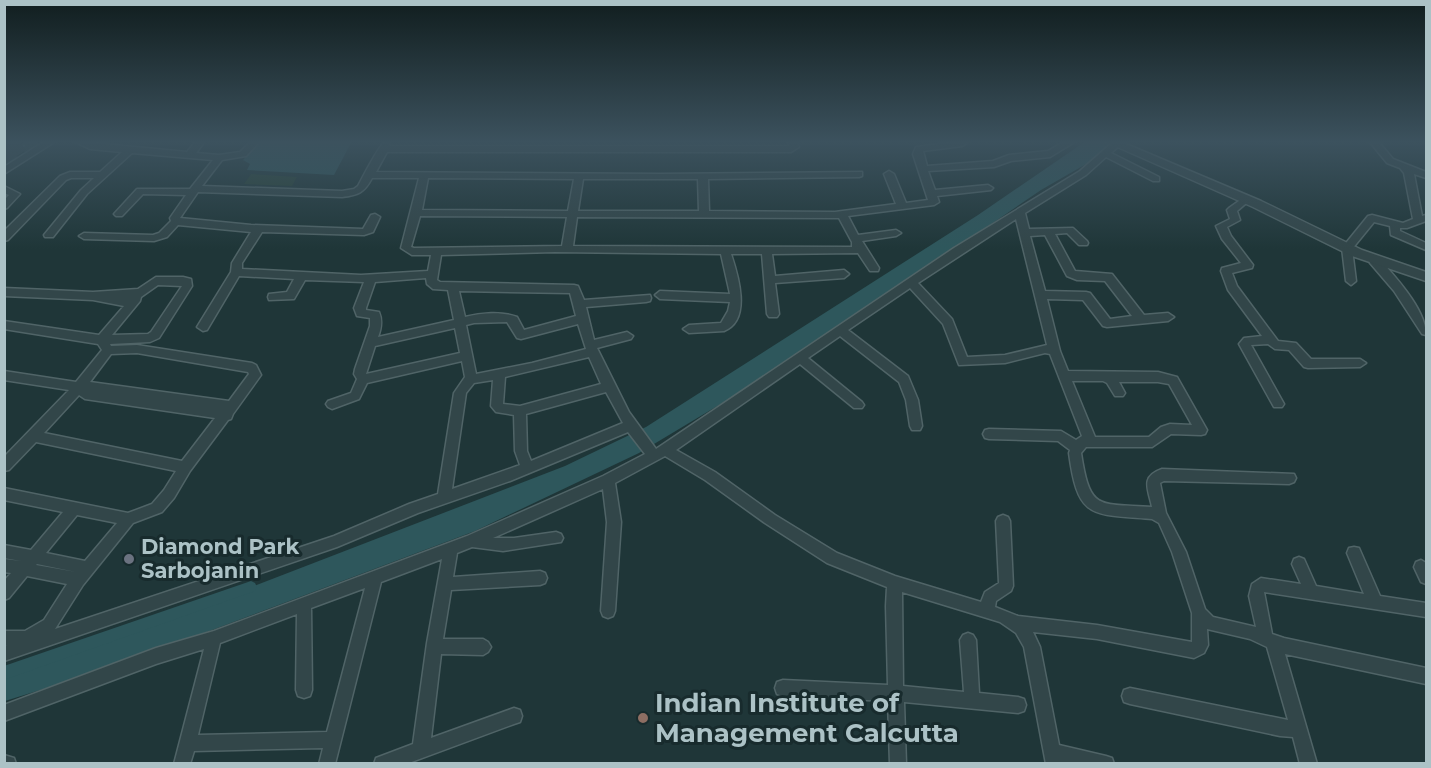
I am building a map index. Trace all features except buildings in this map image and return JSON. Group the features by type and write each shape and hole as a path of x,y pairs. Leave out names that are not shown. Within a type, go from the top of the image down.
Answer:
{"street":[{"path":"4,238 65,177 68,177"},
{"path":"49,235 84,192 102,177"},
{"path":"84,236 154,238 163,235 176,222 175,218 204,177"},
{"path":"119,214 140,191 349,194 362,188 368,177"},
{"path":"424,177 406,248 412,252 567,249 850,252 857,250 857,242"},
{"path":"567,249 579,177"},
{"path":"693,177 711,177"},
{"path":"703,177 704,215"},
{"path":"890,177 902,206"},
{"path":"416,213 842,214 934,202 926,177"},
{"path":"4,712 156,656 214,638 472,541 608,480 656,452 800,358 1018,211 1076,177"},
{"path":"1193,177 1246,199 1374,260 1426,277"},
{"path":"1351,281 1347,248 1372,218 1403,226 1422,219 1411,177"},
{"path":"933,193 988,188"},
{"path":"4,189 15,194 4,206"},
{"path":"1246,199 1232,210 1235,220 1221,226 1248,265 1229,269 1226,273 1232,287 1249,308 1269,340 1275,345 1292,346 1308,364 1360,363"},
{"path":"1018,211 1054,351 1089,435 1081,445 1078,472 1089,504 1101,509 1160,515"},
{"path":"842,214 874,268"},
{"path":"176,222 251,228 364,232 369,230 375,217"},
{"path":"1395,225 1395,233 1426,248"},
{"path":"203,327 257,231 251,228"},
{"path":"1048,231 1071,273 1077,276 1108,277 1142,320"},
{"path":"1025,233 1072,231 1083,243"},
{"path":"857,242 896,233"},
{"path":"689,329 717,329 728,325 736,298 733,277 725,251"},
{"path":"767,251 773,314"},
{"path":"437,252 431,281 437,286 570,287 576,291 581,319 610,386 632,427 656,452 710,476 770,519 832,558 895,583 987,611 1018,623 1097,632 1194,650 1199,648 1199,613 1179,552 1167,524 1160,515 1153,481 1162,476 1289,478"},
{"path":"1374,260 1398,288 1426,331"},
{"path":"236,272 371,278 432,274"},
{"path":"770,280 844,274"},
{"path":"273,297 290,296 302,275"},
{"path":"363,379 360,374 361,369 376,326 375,315 361,313 360,308 371,278"},
{"path":"4,466 80,387 105,345 130,303 156,281 187,282 155,335 145,339 105,345"},
{"path":"911,282 948,322 963,362 1005,359 1045,349 1054,351"},
{"path":"453,287 471,379"},
{"path":"4,292 93,296 141,293"},
{"path":"1040,292 1045,296 1086,296 1107,323 1168,317"},
{"path":"660,295 736,298"},
{"path":"93,296 130,303"},
{"path":"579,304 646,298"},
{"path":"369,343 474,319 508,318 513,320 521,334 581,319"},
{"path":"4,325 105,345 252,368 255,375 185,467 169,494 157,508 128,519 78,580 49,626 25,638 4,638"},
{"path":"840,330 904,379 912,400 916,426"},
{"path":"444,498 460,393 466,382 471,379 499,375 627,336"},
{"path":"1269,340 1248,341 1245,344 1278,404"},
{"path":"363,379 465,356"},
{"path":"800,358 858,405"},
{"path":"4,375 80,387 85,394 230,410"},
{"path":"499,375 499,408 520,411 610,386"},
{"path":"989,434 1061,436 1081,445 1152,442 1170,429 1201,430 1173,380 1158,377 1066,376"},
{"path":"1109,378 1119,393"},
{"path":"332,404 355,396 363,379"},
{"path":"520,411 522,451 527,468"},
{"path":"4,654 305,553 632,427"},
{"path":"33,436 185,467"},
{"path":"608,480 614,522 608,611"},
{"path":"4,494 128,519"},
{"path":"4,579 70,507"},
{"path":"987,611 990,597 1006,586 1003,522"},
{"path":"472,541 486,545 556,538"},
{"path":"421,749 435,643 451,549"},
{"path":"4,551 20,562 78,580"},
{"path":"1354,553 1375,601"},
{"path":"20,562 88,568"},
{"path":"4,593 20,562"},
{"path":"1299,564 1311,591"},
{"path":"327,764 375,578"},
{"path":"444,584 540,578"},
{"path":"895,583 893,606 898,764"},
{"path":"1310,764 1256,596 1257,589 1262,585 1268,585 1426,610"},
{"path":"304,604 304,690"},
{"path":"1199,613 1209,623 1250,632 1270,641 1426,676"},
{"path":"1018,623 1028,635 1032,647 1053,758 1106,764"},
{"path":"182,764 214,638"},
{"path":"968,639 972,700"},
{"path":"435,643 443,648 483,647"},
{"path":"783,688 897,693 1018,705"},
{"path":"1130,696 1280,728 1300,729"},
{"path":"382,764 514,716"},
{"path":"188,743 333,740"}],"green space":[{"path":"249,177 297,177 292,186 244,184"}],"water":[{"path":"1034,177 1064,177 1041,190 784,366 639,453 475,531 111,668 5,701 4,677 130,634 565,466 646,427 978,215"}],"waterway":[{"path":"4,673 251,587"}],"place":[{"name":"Diamond Park Sarbojanin","path":"129,559"},
{"name":"Indian Institute of Management Calcutta","path":"643,718"}]}
